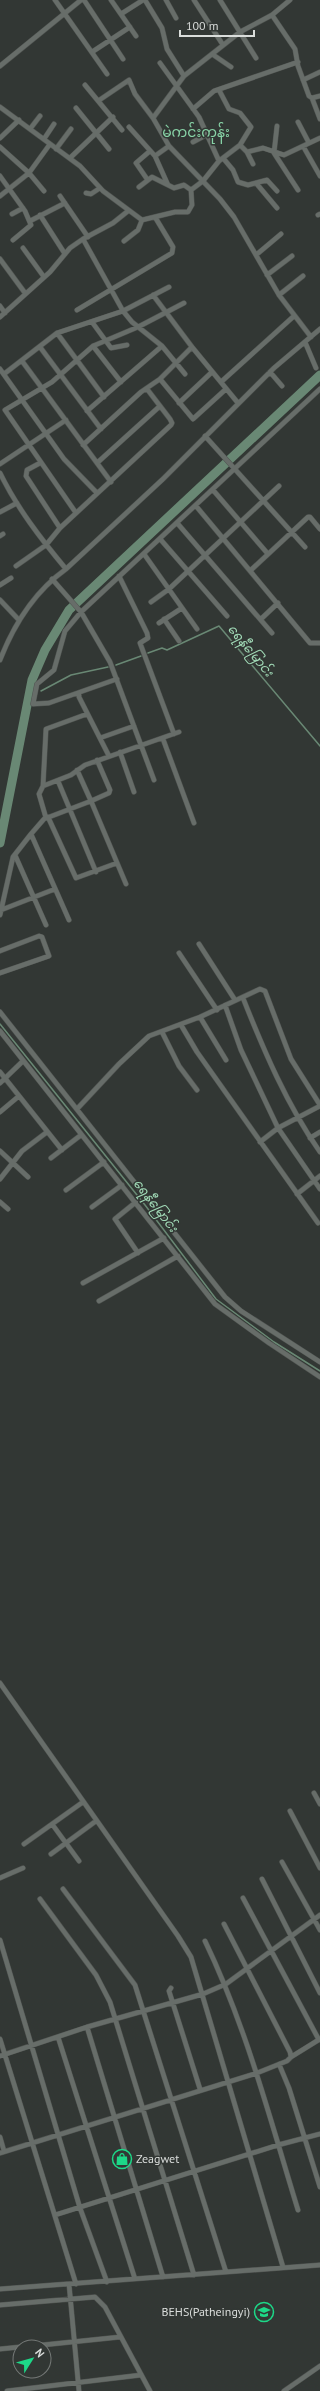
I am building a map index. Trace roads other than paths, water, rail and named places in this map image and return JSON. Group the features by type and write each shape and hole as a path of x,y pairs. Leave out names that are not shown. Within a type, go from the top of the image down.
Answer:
{"street":[{"path":"55,0 66,13 107,74"},
{"path":"0,66 82,0 123,59"},
{"path":"111,0 136,36"},
{"path":"166,0 176,18"},
{"path":"194,0 223,45"},
{"path":"220,0 256,58"},
{"path":"121,14 141,1 162,28 167,49 184,76"},
{"path":"153,118 184,76 240,32 272,15 288,1"},
{"path":"272,15 295,49 307,92 312,98 320,119"},
{"path":"92,52 130,27"},
{"path":"212,54 231,67"},
{"path":"193,109 205,98 219,90 298,62"},
{"path":"160,63 176,88 193,109 221,159 233,170 238,182 248,185 267,180 277,190"},
{"path":"303,80 320,72"},
{"path":"98,101 128,80 135,94 153,118 169,146 203,181 234,217 279,295 310,337"},
{"path":"85,85 113,117 122,130"},
{"path":"191,190 203,181 221,159 240,145 251,125 240,113 229,109 219,90"},
{"path":"312,98 320,96"},
{"path":"0,107 70,158 80,166 100,188 128,211 142,220 191,210 191,190"},
{"path":"76,108 109,149"},
{"path":"30,129 40,116"},
{"path":"70,158 113,117"},
{"path":"0,138 18,120"},
{"path":"298,122 309,143"},
{"path":"44,139 54,124"},
{"path":"277,126 274,153 298,190"},
{"path":"130,127 155,156 168,185"},
{"path":"56,149 70,129"},
{"path":"193,142 208,134"},
{"path":"247,152 263,148 284,156 320,138"},
{"path":"0,196 11,189 28,173 50,144"},
{"path":"240,145 247,152 253,164"},
{"path":"155,156 169,146"},
{"path":"302,146 320,176"},
{"path":"0,147 28,173 44,192"},
{"path":"147,179 136,163 150,151"},
{"path":"0,176 11,189 30,221 30,228 13,240"},
{"path":"139,187 147,179 156,178 174,188 184,185 191,190"},
{"path":"256,183 277,208"},
{"path":"86,193 91,194 100,188"},
{"path":"60,196 85,238 110,290 123,311 138,327 162,346 185,374"},
{"path":"30,221 65,203"},
{"path":"12,214 23,208"},
{"path":"0,316 44,277 65,254 85,238 114,223 128,211"},
{"path":"40,215 65,254"},
{"path":"77,310 174,250 158,216"},
{"path":"124,241 138,230 142,220"},
{"path":"256,255 281,234"},
{"path":"23,248 44,277"},
{"path":"267,275 292,256"},
{"path":"0,259 25,293"},
{"path":"279,295 303,276"},
{"path":"4,374 57,334 123,311 169,287"},
{"path":"153,295 192,347 238,403"},
{"path":"76,513 5,411 60,375 93,346 106,339 138,327 184,304"},
{"path":"0,306 5,313"},
{"path":"221,382 294,316"},
{"path":"92,322 113,349 127,345"},
{"path":"0,660 2,652 18,619 52,579 66,569 162,480 270,372 320,329"},
{"path":"57,334 104,397"},
{"path":"305,342 316,368"},
{"path":"40,346 101,429"},
{"path":"93,346 121,382"},
{"path":"87,411 162,346"},
{"path":"83,445 147,388 160,379 192,347"},
{"path":"22,361 110,482"},
{"path":"0,369 64,459 97,493"},
{"path":"179,403 212,372"},
{"path":"270,372 282,386"},
{"path":"160,379 193,419 226,388"},
{"path":"16,566 46,545 60,528 171,425 172,423 147,388"},
{"path":"117,679 48,703 33,704 37,684 54,670 65,631 81,612 119,576 161,540 320,389"},
{"path":"97,463 160,406"},
{"path":"0,464 66,420"},
{"path":"205,436 224,454 292,531 304,547"},
{"path":"40,463 27,470 26,476 60,528"},
{"path":"0,473 17,503 46,545 66,569"},
{"path":"151,602 189,572 279,486"},
{"path":"213,490 268,554"},
{"path":"0,512 17,503"},
{"path":"196,506 310,643 320,643"},
{"path":"250,570 309,517 320,529"},
{"path":"178,524 272,633"},
{"path":"161,540 227,616"},
{"path":"144,554 197,629"},
{"path":"119,576 147,633 148,638 140,643 174,734"},
{"path":"0,585 11,578"},
{"path":"52,579 81,612 110,662 154,780"},
{"path":"0,600 18,619"},
{"path":"261,619 278,603"},
{"path":"159,623 182,608"},
{"path":"164,619 179,641"},
{"path":"79,693 87,714 109,756"},
{"path":"87,714 46,729 43,786 39,794 47,818 75,876 79,878 117,863"},
{"path":"100,738 134,726"},
{"path":"43,786 58,781 98,760 163,739 179,732"},
{"path":"163,739 194,823"},
{"path":"120,752 134,792"},
{"path":"0,915 15,855 31,834 47,818 110,792 98,760"},
{"path":"77,770 126,884"},
{"path":"58,781 96,872"},
{"path":"31,834 69,920"},
{"path":"15,855 46,925"},
{"path":"1,910 55,889"},
{"path":"0,951 39,936 42,937 49,956 0,973"},
{"path":"199,944 235,1000"},
{"path":"179,953 217,1010"},
{"path":"77,1109 134,1049 149,1036 181,1025 260,990 265,991 291,1059 320,1106 278,1128 260,1142"},
{"path":"243,998 268,1058 298,1117 320,1152"},
{"path":"225,1005 241,1050 278,1128 320,1189"},
{"path":"0,1012 225,1297 241,1311 320,1362"},
{"path":"200,1017 226,1060"},
{"path":"181,1025 197,1052 318,1223"},
{"path":"0,1031 215,1304 320,1377"},
{"path":"162,1032 179,1066 197,1090"},
{"path":"0,1083 23,1061"},
{"path":"0,1072 62,1150"},
{"path":"0,1112 19,1096"},
{"path":"0,1179 22,1151 47,1132"},
{"path":"310,1138 320,1132"},
{"path":"51,1158 81,1134"},
{"path":"0,1151 28,1177"},
{"path":"66,1190 104,1162"},
{"path":"297,1194 320,1176"},
{"path":"92,1207 122,1185"},
{"path":"0,1202 8,1209"},
{"path":"136,1202 116,1219 138,1253"},
{"path":"83,1283 164,1238"},
{"path":"99,1301 178,1256"},
{"path":"0,1683 178,1936 191,1958 251,2155 283,2267"},
{"path":"314,1793 320,1804"},
{"path":"24,1844 83,1802"},
{"path":"290,1811 320,1868"},
{"path":"51,1854 96,1821"},
{"path":"52,1824 79,1861"},
{"path":"282,1862 320,1930"},
{"path":"0,1878 23,1868"},
{"path":"262,1879 292,1935 320,1993"},
{"path":"63,1889 135,1985 145,2011 171,2099 226,2272"},
{"path":"0,2137 2,2152 200,2089 257,2073 279,2064 319,2040 243,1898"},
{"path":"40,1899 96,1975 116,2018 194,2274"},
{"path":"2,2056 116,2018 203,1994 226,1984 320,1915"},
{"path":"224,1924 248,1968 291,2057"},
{"path":"0,1940 80,2208 107,2282"},
{"path":"205,1941 226,1984 257,2073 298,2210"},
{"path":"171,1988 169,1991 200,2089"},
{"path":"88,2027 164,2277"},
{"path":"58,2037 135,2279"},
{"path":"0,2039 2,2056 32,2142 76,2284"},
{"path":"279,2064 289,2088 320,2187"},
{"path":"55,2215 166,2182 278,2145 320,2134"},
{"path":"0,2289 69,2286 76,2284 194,2274 320,2265"},
{"path":"69,2286 79,2391"},
{"path":"0,2305 70,2296 95,2296 98,2298 150,2391"},
{"path":"52,2344 120,2337"},
{"path":"0,2350 12,2348"},
{"path":"284,2391 320,2366"},
{"path":"7,2391 79,2384 142,2375"}],"waterway":[{"path":"0,843 32,680 45,650 69,610 320,375"},
{"name":"ရေနီမြောင်း","path":"148,653 162,648 167,650 219,626 320,746"},
{"name":"ရေနီမြောင်း","path":"116,665 141,656"},
{"name":"ရေနီမြောင်း","path":"41,691 71,675 108,667"},
{"name":"ရေနီမြောင်း","path":"0,1024 145,1205 216,1299 274,1342 320,1371"}],"place":[{"name":"Zeagwet","path":"122,2159"},
{"name":"BEHS(Patheingyi)","path":"264,2312"}],"district":[{"name":"မဲကင်းကုန်း","path":"196,132"}]}
